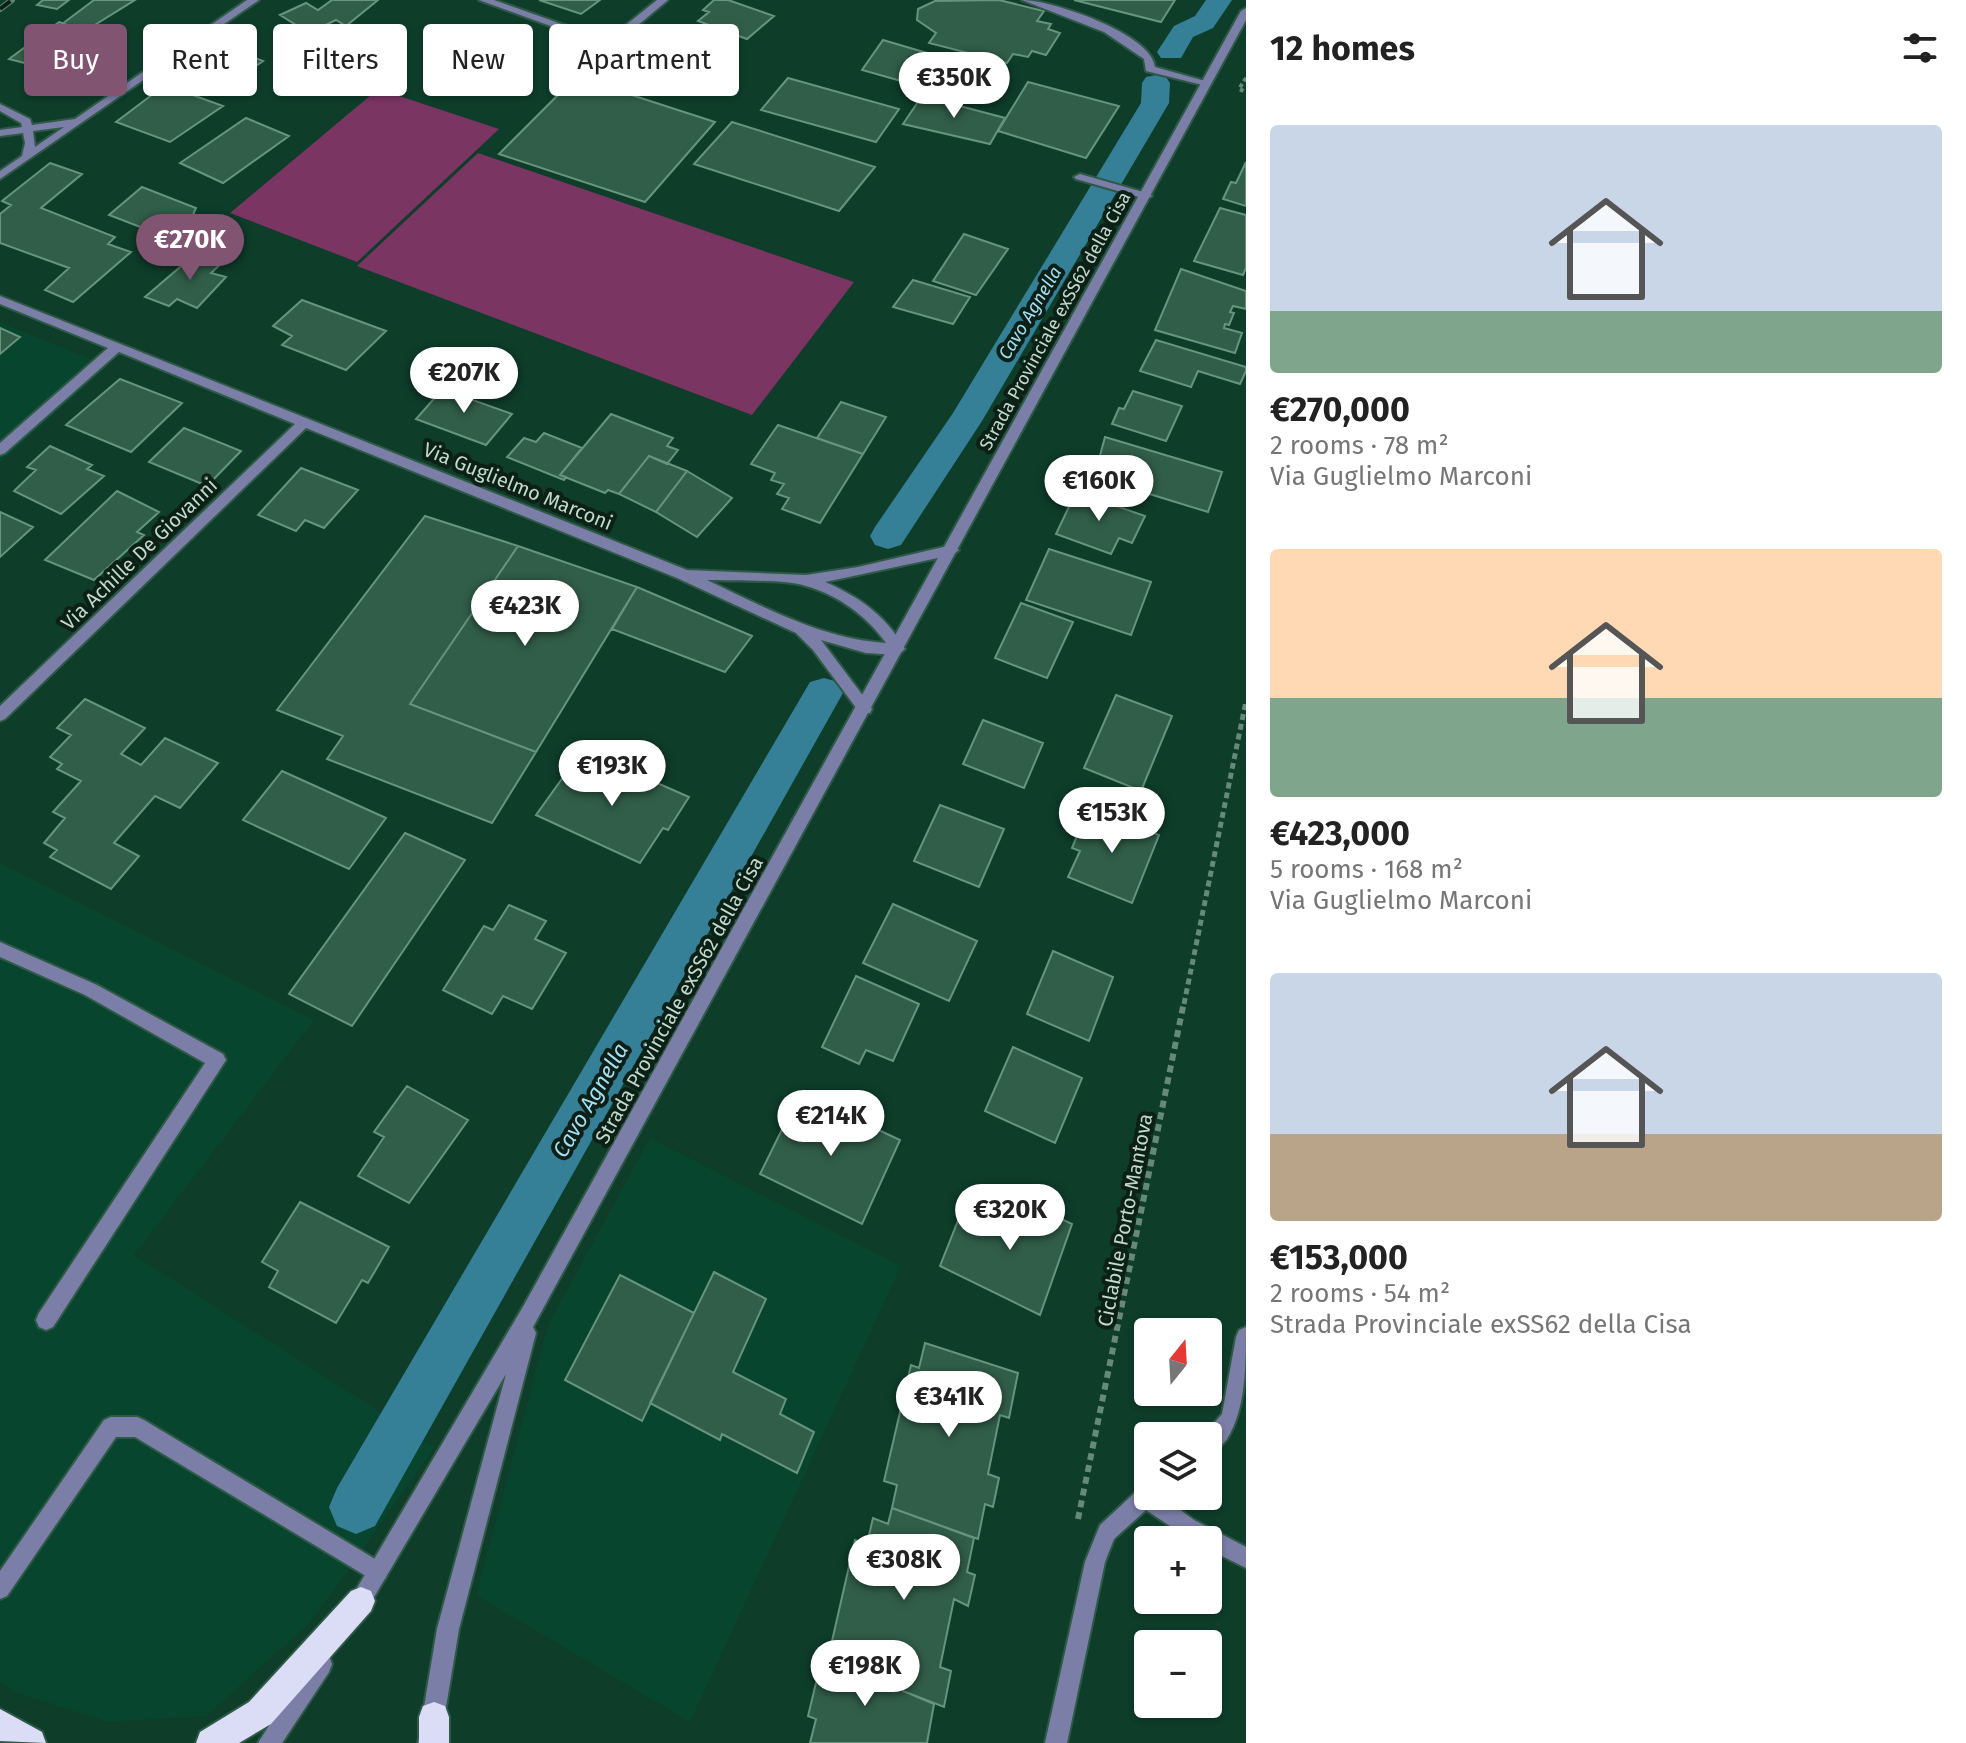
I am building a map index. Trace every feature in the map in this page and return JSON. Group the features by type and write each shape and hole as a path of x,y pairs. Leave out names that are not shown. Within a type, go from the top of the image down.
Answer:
{"highway":[{"path":"211,1743 260,1713 361,1601"},
{"path":"0,1724 31,1743"}],"street":[{"path":"0,158 3,173 254,0"},
{"path":"484,0 603,42 615,39 663,0"},
{"path":"1027,0 1107,30 1135,45 1149,58 1150,69 1207,83"},
{"name":"Strada Provinciale exSS62 della Cisa","path":"531,1312 1246,11"},
{"path":"0,107 26,121 30,143 27,157"},
{"path":"0,133 76,122"},
{"path":"1080,177 1146,196"},
{"name":"Via Guglielmo Marconi","path":"0,300 682,574 796,628 866,647 898,649"},
{"path":"0,450 116,348"},
{"name":"Via Achille De Giovanni","path":"0,715 305,422"},
{"name":"Via Guglielmo Marconi","path":"682,574 806,580 858,572 952,550"},
{"name":"Via Guglielmo Marconi","path":"806,580 847,597 880,620 898,649"},
{"name":"Via Guglielmo Marconi","path":"796,628 818,646 865,709"},
{"path":"0,949 91,990 217,1060 46,1320"},
{"path":"269,1743 361,1601 531,1312"},
{"path":"432,1734 448,1629 531,1312"},
{"path":"1222,1430 1231,1419 1246,1337"},
{"path":"0,1589 111,1427 137,1427 378,1572"},
{"path":"1056,1743 1095,1562 1107,1532 1134,1507"},
{"path":"1165,1510 1187,1527 1246,1558"}],"path":[{"path":"1246,78 1239,89 1246,92"},
{"name":"Ciclabile Porto-Mantova","path":"1076,1526 1246,701"}],"shaded area":[{"path":"370,96 399,96 499,129 357,262 230,213"},
{"path":"478,153 854,282 752,415 357,266"},
{"path":"0,322 108,366 0,463"},
{"path":"0,863 314,1020 134,1255 435,1447 310,1623 206,1716 108,1722 15,1692 0,1681"},
{"path":"650,1138 901,1266 690,1722 476,1595 548,1325"}],"building":[{"path":"43,0 69,0 57,9 37,5"},
{"path":"94,0 135,0 96,24 62,24"},
{"path":"332,0 378,0 348,24 336,20 328,24 294,24 280,15 306,3 318,10"},
{"path":"539,0 600,0 581,14"},
{"path":"714,0 728,0 774,16 747,39 739,36 739,24 698,21 709,12 703,10"},
{"path":"999,0 1044,11 1037,21 1051,24 1048,29 1060,33 1046,55 1032,51 1028,57 1013,54 1007,63 929,43 936,33 917,20 918,9 935,1"},
{"path":"1074,0 1175,0 1161,22"},
{"path":"883,40 941,57 919,86 862,70"},
{"path":"24,48 24,63 9,59"},
{"path":"788,78 899,109 876,142 761,110"},
{"path":"1028,82 1119,106 1086,158 998,131"},
{"path":"150,96 195,96 223,106 170,142 116,122"},
{"path":"557,96 635,96 715,122 645,202 499,154"},
{"path":"922,96 1005,118 990,144 903,124"},
{"path":"246,118 289,136 223,183 180,163"},
{"path":"732,122 875,167 839,211 694,164"},
{"path":"1246,162 1246,206 1223,199 1231,182 1236,183"},
{"path":"50,163 82,174 41,208 115,237 108,244 131,252 73,302 45,290 69,268 0,243 0,214 11,205 2,201"},
{"path":"142,187 196,208 192,217 169,238 109,215"},
{"path":"1220,208 1246,215 1246,268 1243,275 1194,261"},
{"path":"964,234 1008,249 976,295 933,281"},
{"path":"200,250 224,261 211,273 226,277 197,308 177,299 169,306 145,297"},
{"path":"1181,269 1246,291 1246,309 1233,306 1230,312 1234,313 1229,325 1225,324 1224,328 1242,333 1235,353 1155,330"},
{"path":"913,280 970,297 953,324 893,307"},
{"path":"302,300 386,331 346,370 282,345 292,336 273,326"},
{"path":"0,328 20,337 0,354"},
{"path":"1156,340 1246,367 1246,371 1240,384 1198,371 1191,387 1140,371"},
{"path":"120,379 182,403 131,452 66,425"},
{"path":"447,384 471,393 467,398 512,414 486,445 416,419"},
{"path":"1133,391 1182,406 1166,441 1112,424 1119,408 1124,409"},
{"path":"841,402 886,417 863,454 817,438"},
{"path":"611,414 673,438 667,446 678,450 667,464 649,456 619,494 608,490 605,493 560,475"},
{"path":"778,425 863,454 820,523 782,509 789,498 777,494 784,484 771,480 775,473 751,464"},
{"path":"184,428 241,451 207,486 149,462"},
{"path":"544,433 582,448 560,475 566,477 564,480 507,457 524,438 536,442"},
{"path":"1105,437 1222,472 1208,512 1130,488 1133,481 1096,470"},
{"path":"50,446 92,465 87,469 104,476 61,514 14,491 36,470 27,467"},
{"path":"649,456 687,471 656,512 619,494"},
{"path":"301,468 358,490 324,528 305,520 296,531 258,515"},
{"path":"687,471 732,498 697,537 656,512"},
{"path":"117,491 159,512 137,532 144,535 94,580 45,560"},
{"path":"1076,492 1145,516 1132,543 1119,538 1111,554 1056,534"},
{"path":"0,512 33,527 0,557"},
{"path":"425,516 518,546 410,704 536,752 492,823 327,759 343,736 277,710"},
{"path":"518,546 637,587 536,752 410,704"},
{"path":"1049,549 1151,582 1131,635 1026,600"},
{"path":"637,587 752,636 725,672 612,629"},
{"path":"1021,603 1073,622 1047,678 995,658"},
{"path":"1116,695 1172,716 1141,791 1084,768"},
{"path":"85,699 145,728 121,754 141,765 165,738 218,763 180,808 155,796 114,843 139,856 111,889 50,857 57,850 44,843 65,818 53,812 81,781 57,769 62,764 50,757 71,735 57,728"},
{"path":"983,720 1043,743 1024,788 963,764"},
{"path":"579,755 651,788 655,782 689,797 668,830 663,828 640,863 536,815"},
{"path":"282,771 386,818 349,869 243,820"},
{"path":"940,805 1004,829 979,887 914,861"},
{"path":"1089,807 1159,835 1132,903 1068,877 1080,851 1072,848"},
{"path":"405,833 465,860 352,1026 289,994"},
{"path":"893,904 977,941 949,1001 863,963"},
{"path":"509,905 546,921 535,939 566,953 532,1009 503,996 492,1014 443,990 484,926 493,930"},
{"path":"1053,951 1113,977 1089,1041 1027,1014"},
{"path":"856,976 919,1004 893,1061 866,1050 859,1064 822,1047"},
{"path":"1013,1047 1082,1078 1055,1143 985,1111"},
{"path":"407,1086 468,1120 409,1203 358,1176 384,1137 374,1132"},
{"path":"800,1093 900,1140 862,1224 760,1174"},
{"path":"986,1198 1019,1214 1024,1201 1072,1224 1040,1315 940,1266 959,1218 976,1226"},
{"path":"300,1202 389,1247 368,1283 362,1280 336,1323 269,1287 278,1271 262,1262"},
{"path":"714,1272 766,1299 733,1372 786,1399 780,1414 814,1432 797,1473 722,1434 720,1440 650,1403"},
{"path":"620,1275 694,1313 642,1421 565,1380"},
{"path":"925,1343 1018,1373 1009,1418 1000,1415 988,1474 999,1478 993,1507 985,1504 978,1539 892,1508 897,1485 884,1481 911,1365 919,1368"},
{"path":"892,1508 974,1538 967,1572 975,1575 968,1606 954,1599 940,1667 951,1671 944,1707 903,1691 904,1685 836,1660 840,1644 832,1641 855,1540 867,1544 873,1518 888,1524"},
{"path":"823,1654 904,1685 903,1691 934,1704 927,1743 810,1743 816,1719 808,1716"}],"waterway":[{"name":"Cavo Agnella","path":"1171,52 1183,32 1204,22 1219,0"},
{"name":"Cavo Agnella","path":"888,536 965,421 1155,103 1156,83"},
{"name":"Cavo Agnella","path":"356,1507 824,693"}],"railway":[{"path":"0,9 12,0"}]}
